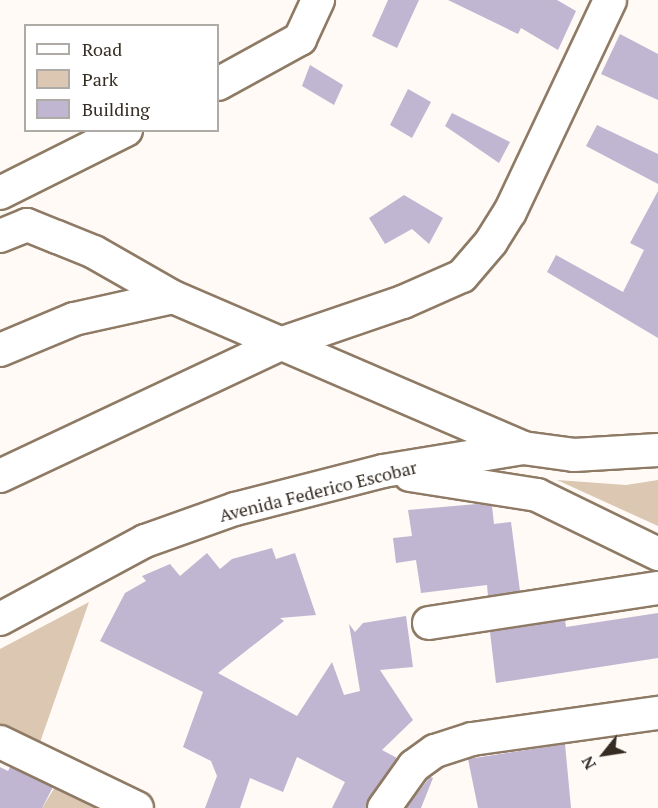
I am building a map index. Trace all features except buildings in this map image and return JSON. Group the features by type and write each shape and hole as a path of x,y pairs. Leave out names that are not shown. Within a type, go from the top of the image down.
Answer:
{"street":[{"path":"219,83 300,39 318,0"},
{"path":"0,476 284,343 403,302 462,276 491,242 510,212 610,0"},
{"path":"0,193 122,132"},
{"path":"0,236 27,225 94,252 172,297 284,343 523,448"},
{"path":"0,350 74,319 172,297"},
{"name":"Avenida Federico Escobar","path":"0,619 145,541 235,509 383,471 523,448 574,455 658,450"},
{"path":"383,471 537,495 658,554"},
{"path":"429,623 658,588"},
{"path":"384,808 414,766 435,751 472,739 658,713"},
{"path":"0,742 136,808"}],"green space":[{"path":"557,480 626,485 658,480 658,526"},
{"path":"89,602 37,751 0,731 0,649"},
{"path":"55,787 100,808 42,808"}]}
